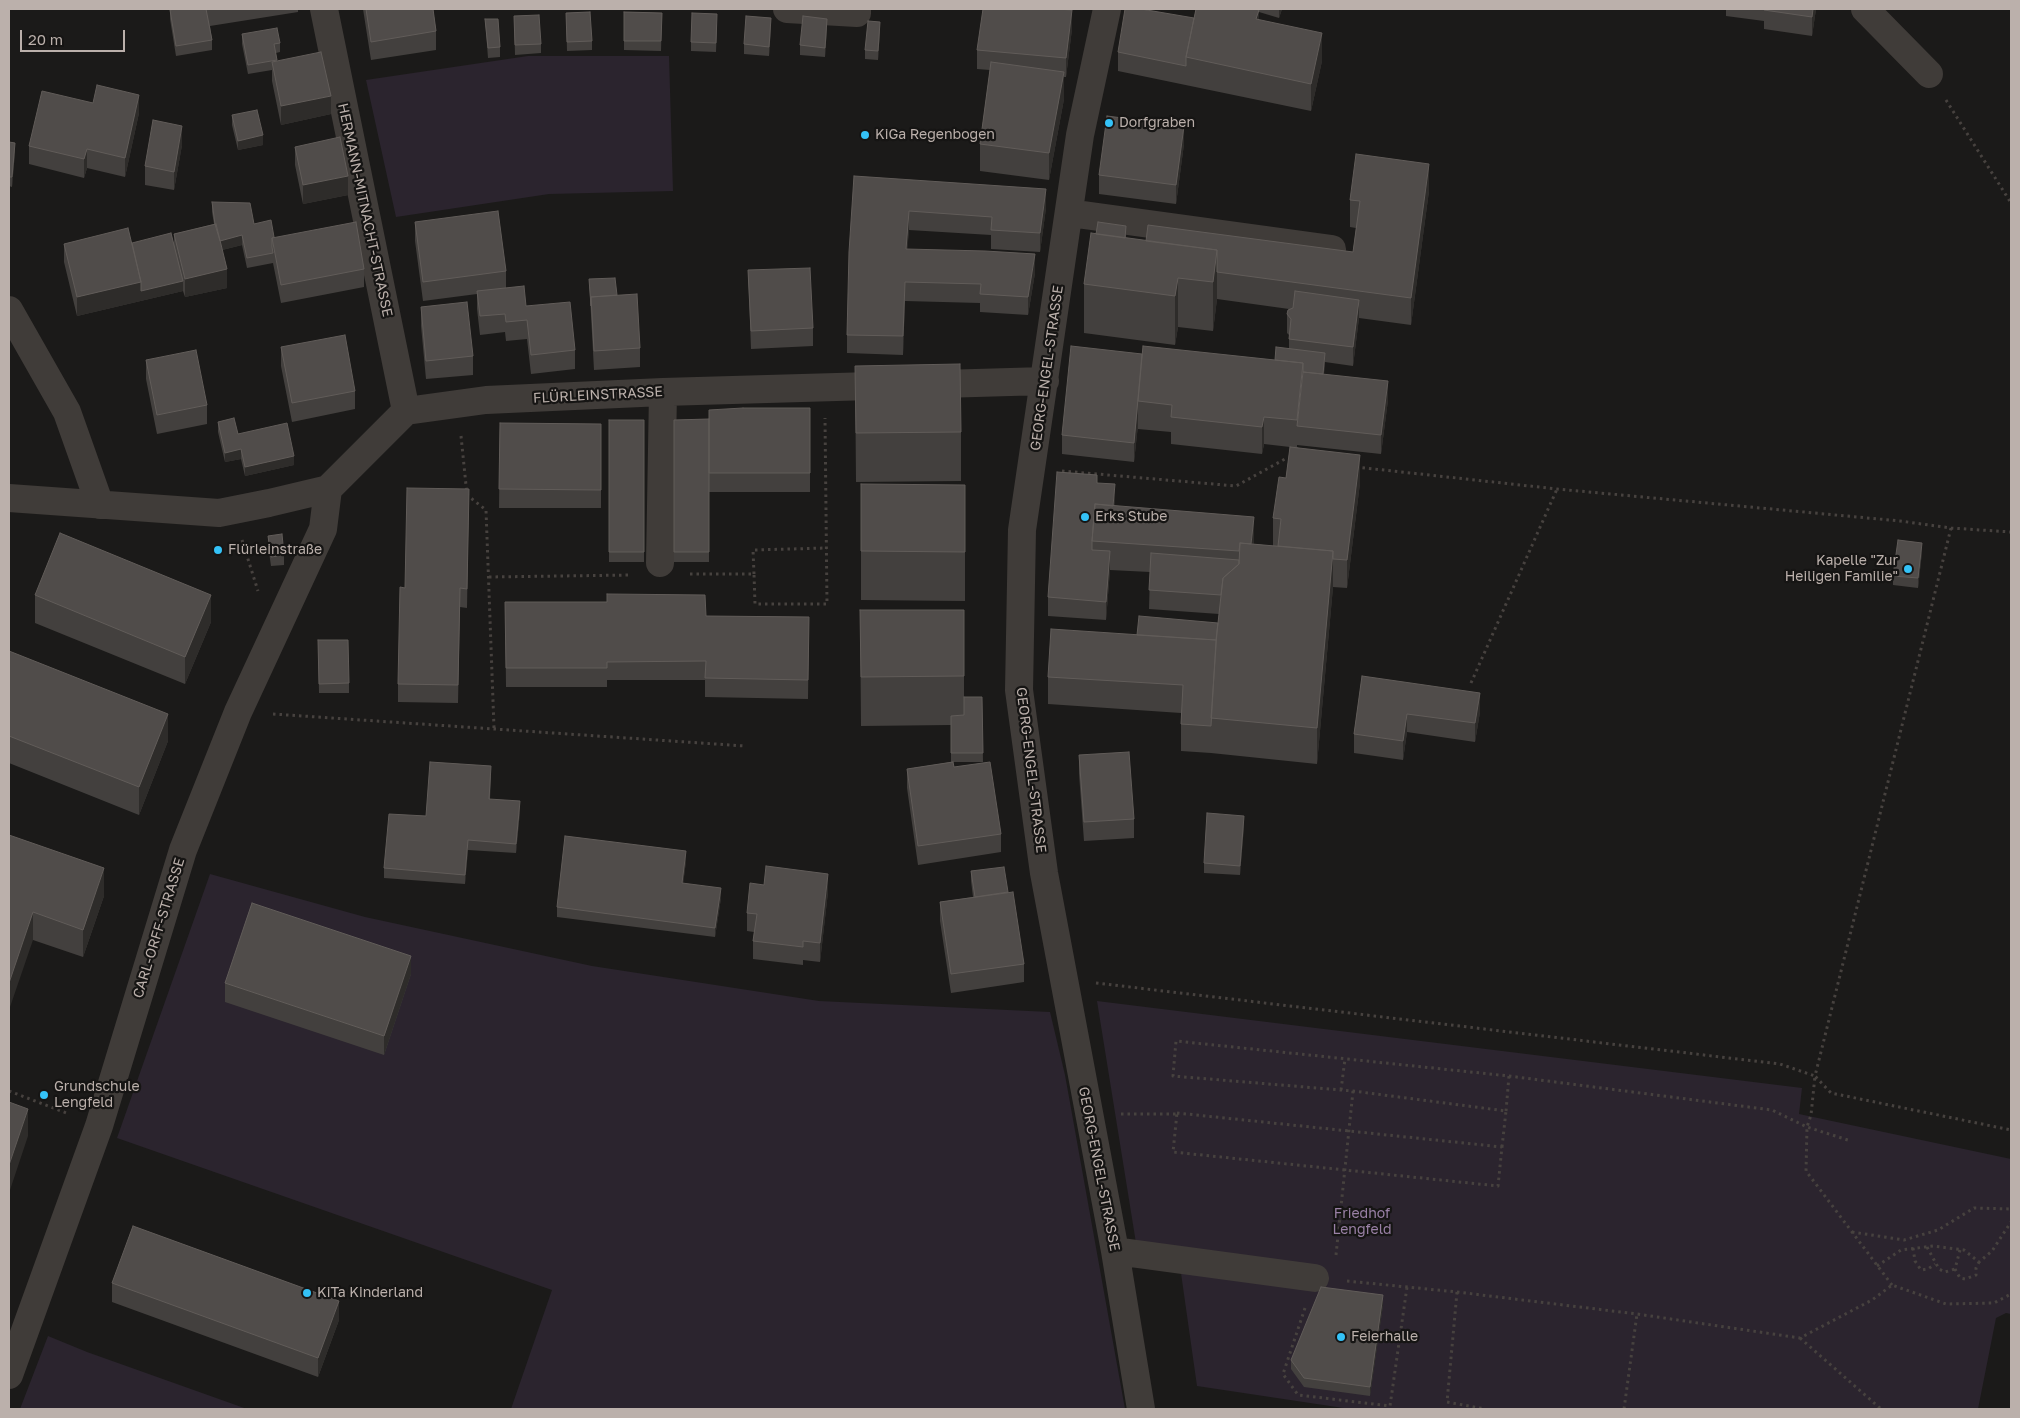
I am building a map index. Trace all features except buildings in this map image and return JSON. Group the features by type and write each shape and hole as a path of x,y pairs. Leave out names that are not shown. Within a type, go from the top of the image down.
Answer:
{"street":[{"name":"HERMANN-MITNACHT-STRASSE","path":"324,9 406,411"},
{"path":"787,9 857,13 857,9"},
{"name":"GEORG-ENGEL-STRASSE","path":"1107,9 1080,135 1022,530 1019,690 1039,837 1062,979 1115,1251 1141,1409"},
{"path":"1865,9 1929,74"},
{"path":"1070,213 1332,249"},
{"path":"9,310 67,412 100,505"},
{"name":"FLÜRLEINSTRASSE","path":"406,411 486,400 662,392 1045,382"},
{"path":"650,569 662,392"},
{"path":"9,498 219,513 328,490 406,411"},
{"name":"CARL-ORFF-STRASSE","path":"9,1375 99,1126 183,850 238,712 323,529 328,490"},
{"path":"1115,1251 1324,1279"}],"path":[{"path":"1929,74 2011,203"},
{"path":"825,387 828,604 755,604 753,550 827,548"},
{"path":"457,404 467,495 486,510 494,728"},
{"path":"1032,468 1236,486 1285,459 1295,460"},
{"path":"1353,467 1557,489 1890,520 1951,528 2011,532"},
{"path":"1471,684 1557,489"},
{"path":"233,510 258,593"},
{"path":"1951,528 1815,1076 1808,1127 1806,1171 1892,1285 1946,1304 1994,1303 2011,1294"},
{"path":"489,577 650,569"},
{"path":"688,574 754,574"},
{"path":"238,712 744,746"},
{"path":"1062,979 1780,1064 1815,1076 1831,1093 2011,1130"},
{"path":"1506,1111 1353,1091 1173,1076 1176,1041 1509,1076 1772,1110 1808,1127 1851,1141"},
{"path":"1341,1090 1345,1059"},
{"path":"1176,1114 1173,1152 1498,1186 1509,1076"},
{"path":"9,1091 99,1126"},
{"path":"1353,1091 1345,1170 1324,1279 1283,1374 1298,1395 1390,1406 1407,1287"},
{"path":"1135,1115 1176,1114 1502,1147"},
{"path":"1852,1232 1904,1240 1938,1230 1974,1208 2011,1209"},
{"path":"1960,1250 1955,1269 1960,1278 1965,1279 1976,1275 1976,1268 1979,1262 1992,1251 2011,1222"},
{"path":"1877,1266 1901,1250 1927,1246 1964,1250 1979,1262"},
{"path":"1927,1246 1939,1269 1945,1272 1955,1269"},
{"path":"1913,1248 1915,1261 1922,1270 1928,1269 1935,1264"},
{"path":"1324,1279 1457,1292 1637,1314 1800,1338 1881,1409"},
{"path":"1800,1338 1872,1300 1892,1285"},
{"path":"1457,1292 1447,1402 1485,1409"},
{"path":"1624,1409 1637,1314"}],"green space":[{"path":"528,56 669,56 673,191 549,194 396,217 366,80"},
{"path":"210,874 365,917 592,966 819,1001 1050,1012 1065,1075 1125,1409 511,1409 552,1290 117,1138"},
{"name":"Friedhof Lengfeld","path":"1097,1001 1802,1088 1799,1114 2011,1159 2011,1314 2006,1313 1996,1318 1978,1409 1350,1409 1197,1386 1178,1252 1136,1243"},
{"path":"48,1336 87,1352 247,1409 20,1409"}],"place":[{"name":"Dorfgraben","path":"1109,123"},
{"name":"KiGa Regenbogen","path":"865,135"},
{"name":"Erks Stube","path":"1085,517"},
{"name":"Flürleinstraße","path":"218,550"},
{"name":"Kapelle \"Zur Heiligen Familie\"","path":"1908,569"},
{"name":"Grundschule Lengfeld","path":"44,1095"},
{"name":"KiTa Kinderland","path":"307,1293"},
{"name":"Feierhalle","path":"1341,1337"}]}
